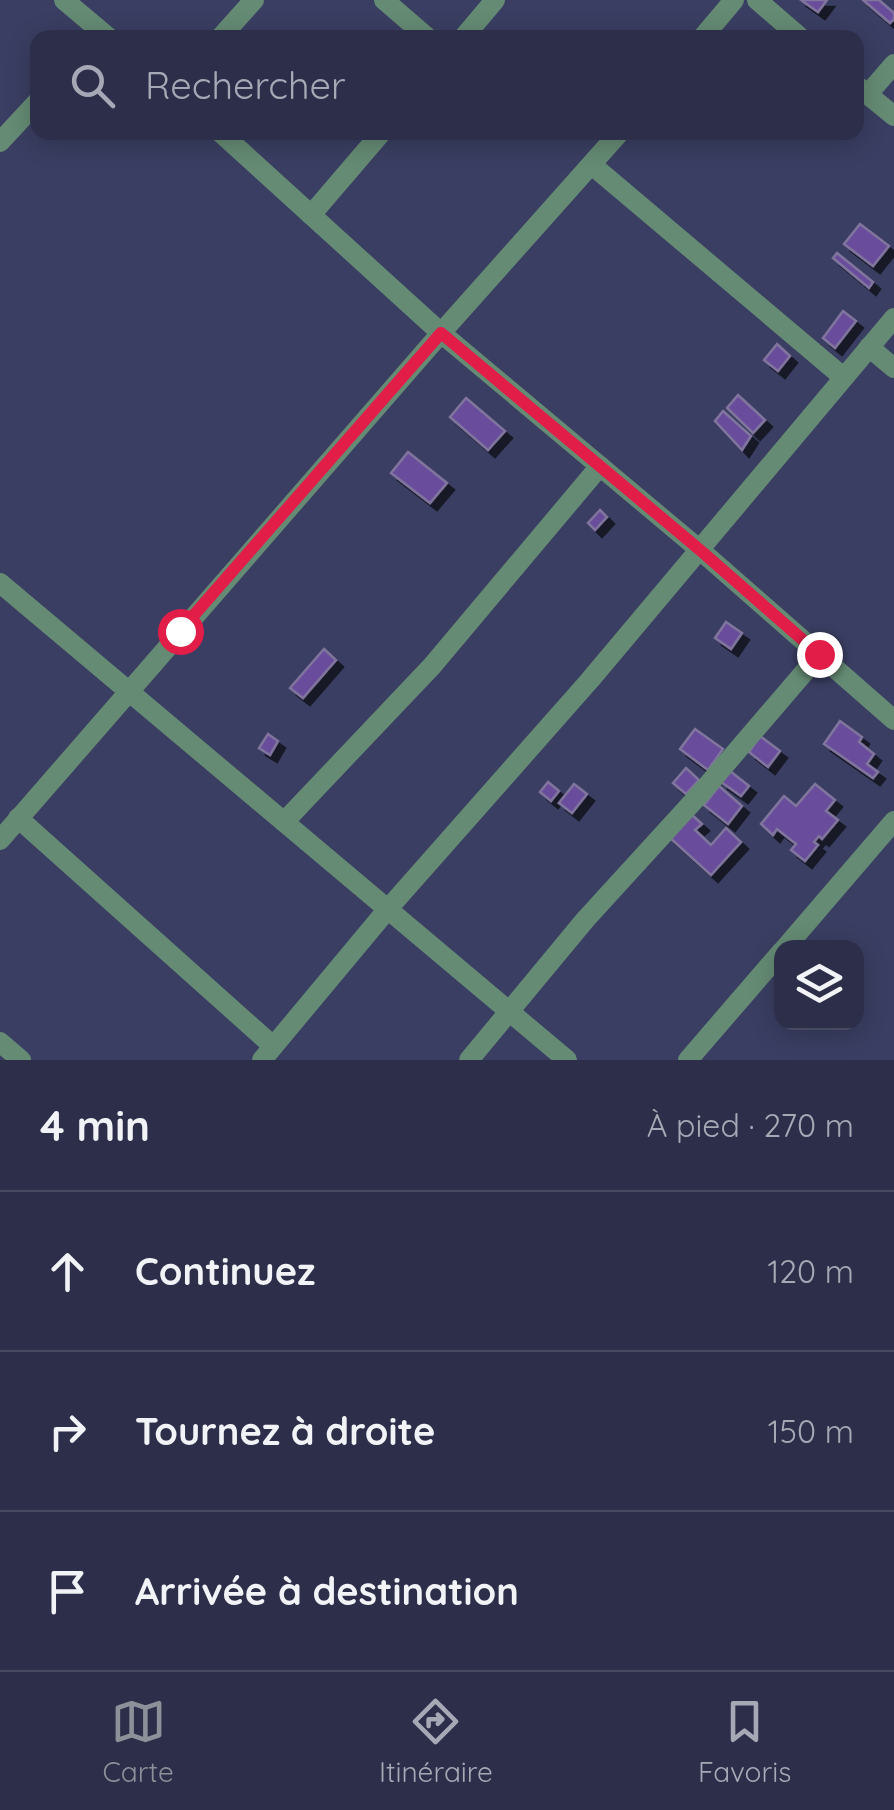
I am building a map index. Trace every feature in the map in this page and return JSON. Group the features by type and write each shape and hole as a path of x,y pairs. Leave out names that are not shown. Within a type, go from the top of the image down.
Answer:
{"street":[{"path":"64,0 96,30"},
{"path":"227,30 254,0"},
{"path":"384,0 419,30"},
{"path":"470,30 494,0"},
{"path":"709,30 734,0"},
{"path":"757,0 792,30"},
{"path":"864,87 894,64"},
{"path":"864,91 894,116"},
{"path":"0,142 30,109"},
{"path":"229,140 441,333 700,550 894,720"},
{"path":"311,215 375,140"},
{"path":"0,840 613,140"},
{"path":"592,164 843,377"},
{"path":"18,818 268,1053 894,318"},
{"path":"869,346 894,368"},
{"path":"284,822 432,666 600,466"},
{"path":"0,584 567,1060"},
{"path":"469,1060 819,654"},
{"path":"792,940 894,820"},
{"path":"688,1060 774,960"},
{"path":"0,1042 20,1060"}],"building":[{"path":"801,0 827,0 818,12"},
{"path":"863,0 879,0 894,13 894,19 890,23"},
{"path":"860,224 889,246 873,266 844,244"},
{"path":"837,253 873,282 869,288 833,258"},
{"path":"843,311 856,321 835,348 823,338"},
{"path":"777,344 790,356 778,371 764,360"},
{"path":"738,395 765,420 753,433 727,408"},
{"path":"466,398 505,431 488,450 450,417"},
{"path":"723,411 751,436 742,450 715,421"},
{"path":"408,452 447,483 430,503 391,473"},
{"path":"600,510 607,517 595,530 588,523"},
{"path":"726,622 742,633 731,649 715,638"},
{"path":"324,649 336,660 303,698 290,688"},
{"path":"840,721 862,737 859,742 874,754 867,764 878,772 873,778 824,744"},
{"path":"695,729 723,749 708,770 680,749"},
{"path":"268,734 278,741 270,755 259,748"},
{"path":"760,736 780,751 768,767 749,752"},
{"path":"686,768 699,780 686,794 673,783"},
{"path":"730,771 749,786 741,796 721,782"},
{"path":"548,782 559,791 551,801 540,792"},
{"path":"574,784 587,794 572,813 559,803"},
{"path":"815,784 835,800 826,811 838,820 822,839 819,836 814,842 818,845 805,861 791,850 796,844 777,829 773,835 761,824 784,796 796,806"},
{"path":"719,786 742,806 728,824 704,805"},
{"path":"691,814 702,824 695,830 711,845 726,828 741,842 711,875 669,837"}],"route":[{"path":"180,631 441,333 819,654"}]}
